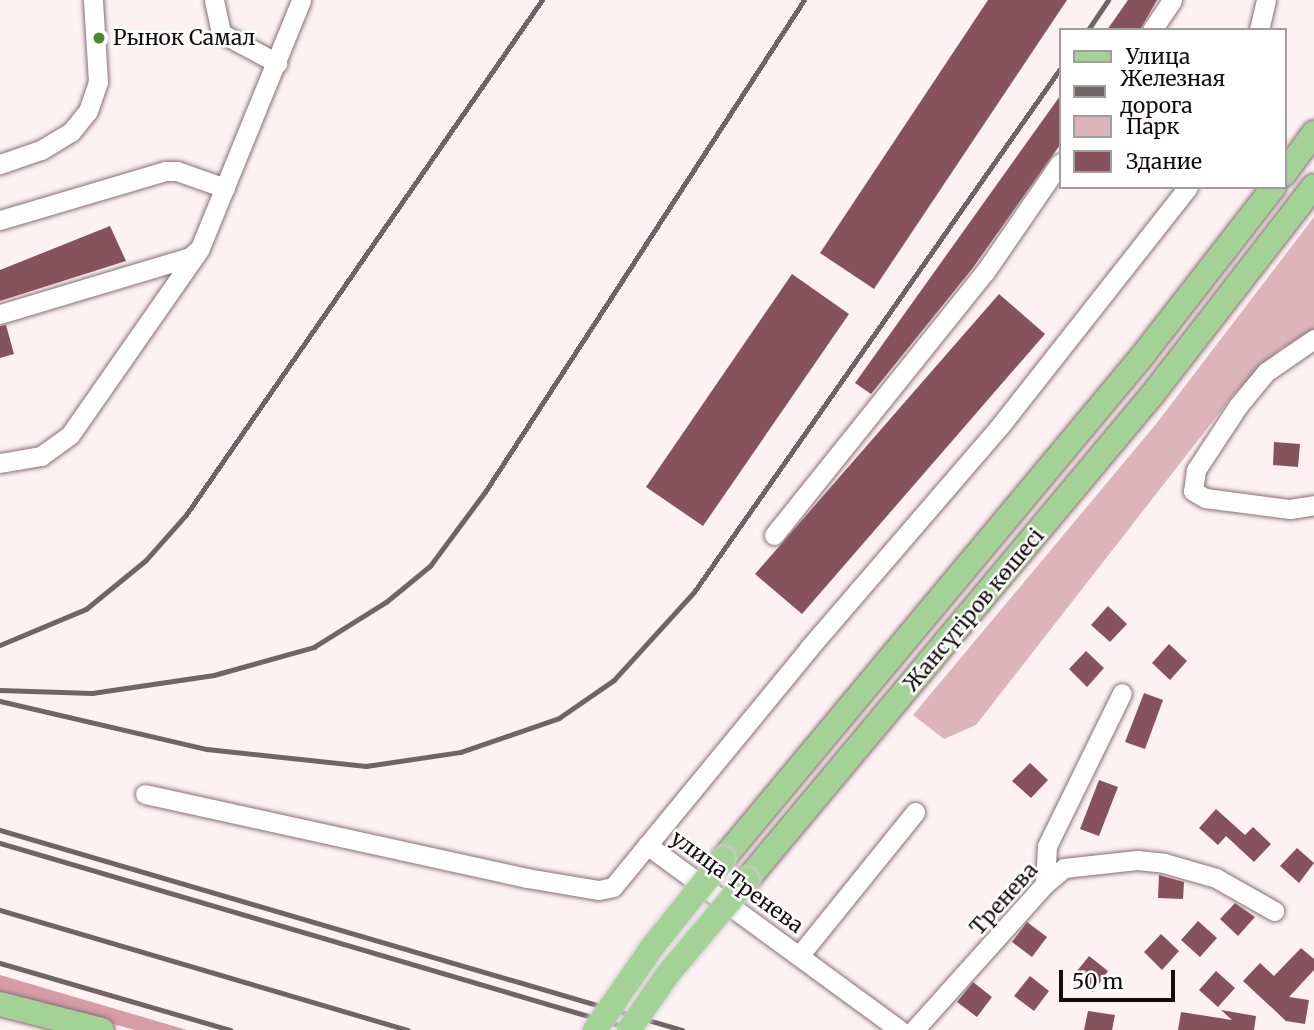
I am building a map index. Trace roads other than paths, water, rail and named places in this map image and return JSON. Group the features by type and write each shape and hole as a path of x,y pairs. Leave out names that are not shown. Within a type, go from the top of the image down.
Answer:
{"main road":[{"path":"1286,171 1314,132"},
{"name":"Жансүгіров көшесі","path":"629,1030 668,974 1152,395 1314,186"},
{"name":"Жансүгіров көшесі","path":"596,1030 653,946 1135,365 1271,189"},
{"path":"0,1004 71,1026 102,1030"}],"street":[{"path":"0,164 41,150 71,132 88,111 98,82 93,0"},
{"path":"214,0 221,33 276,63"},
{"path":"0,463 41,456 70,435 200,248 301,0"},
{"path":"1153,28 1172,0"},
{"path":"1259,28 1266,0"},
{"path":"774,535 960,305 1058,166"},
{"path":"0,220 165,171 177,170 225,188"},
{"path":"145,794 599,890 613,887 1000,426 1186,189"},
{"path":"0,314 190,257 200,248"},
{"path":"1314,339 1266,372 1238,406 1196,470 1194,491 1205,498 1290,509 1314,505"},
{"path":"1045,884 1047,846 1122,693"},
{"name":"улица Тренева","path":"799,956 915,812"},
{"name":"улица Тренева","path":"647,845 900,1030"},
{"name":"Тренева","path":"914,1030 1045,884 1064,868 1137,860 1216,878 1274,911"}],"railway":[{"path":"0,645 86,609 146,560 186,515 542,0"},
{"path":"0,690 92,693 214,675 314,647 386,602 430,566 485,492 804,0"},
{"path":"1089,28 1108,0"},
{"path":"0,701 207,749 366,766 461,752 559,718 614,680 694,592 1058,72"},
{"path":"0,830 682,1030"},
{"path":"0,843 636,1030"},
{"path":"0,910 408,1030"},
{"path":"0,963 230,1030"}],"place":[{"name":"Рынок Самал","path":"99,38"}]}
